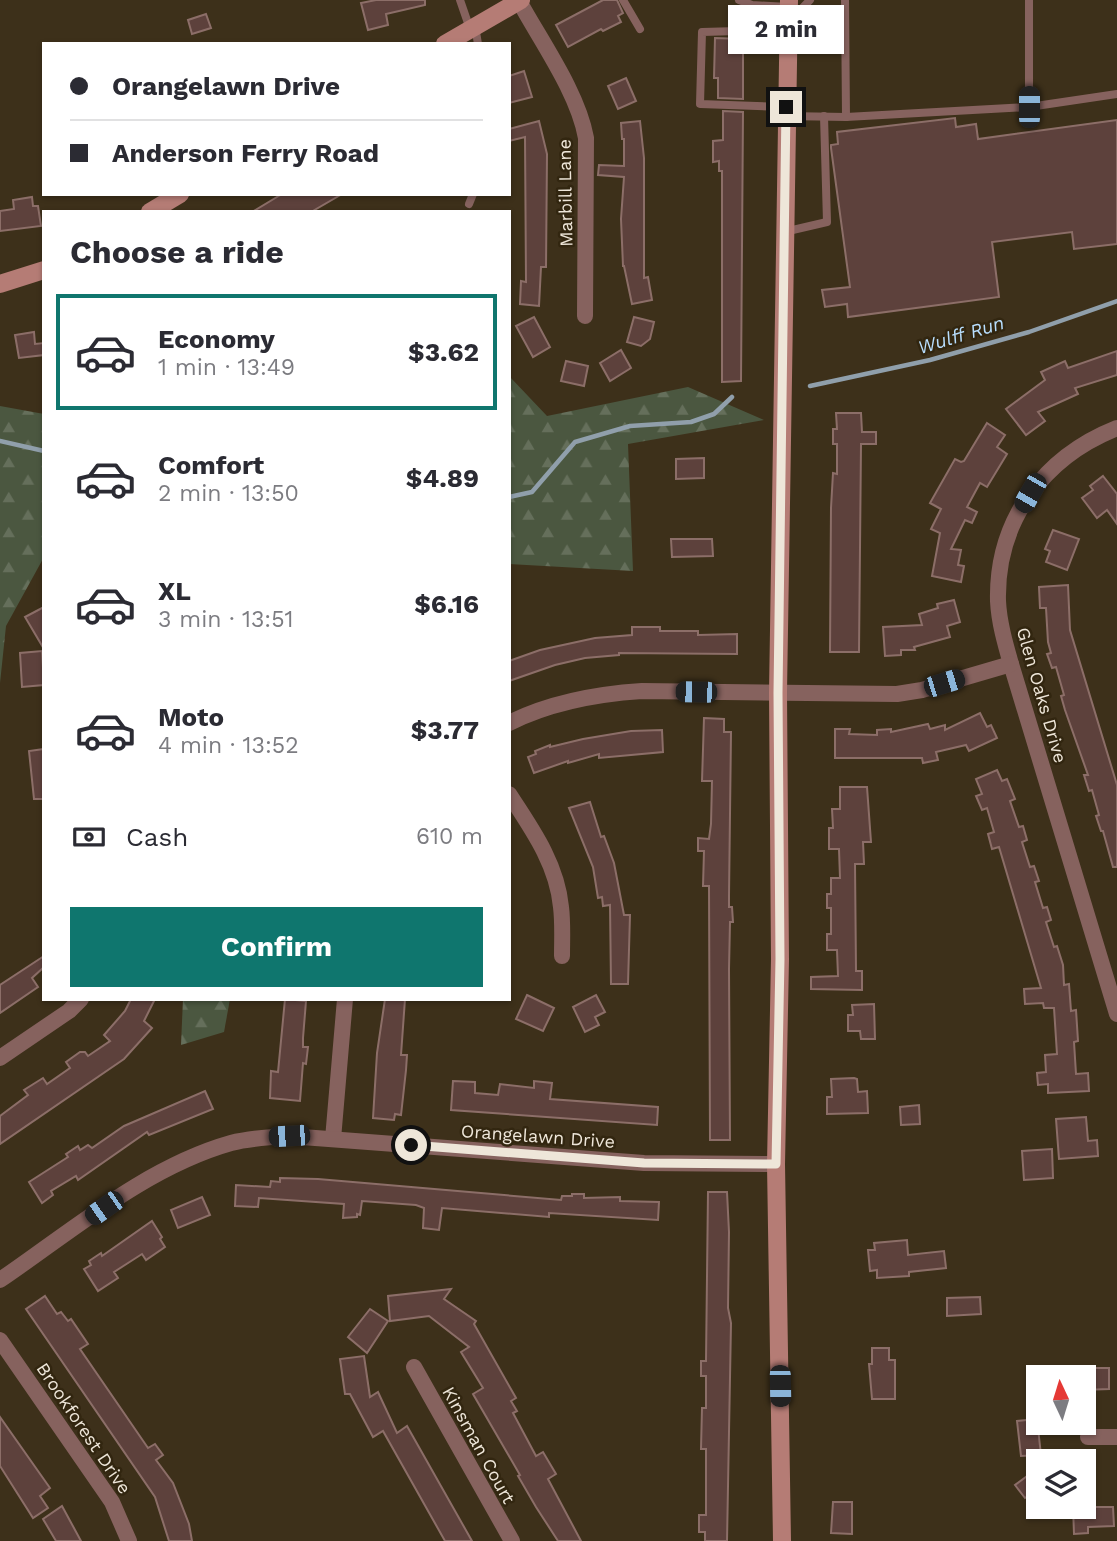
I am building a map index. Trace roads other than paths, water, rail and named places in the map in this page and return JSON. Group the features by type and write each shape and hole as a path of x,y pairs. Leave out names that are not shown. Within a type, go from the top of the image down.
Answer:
{"street":[{"path":"450,42 474,33 520,1"},
{"name":"Marbill Lane","path":"520,1 574,97 582,117 586,138 585,316"},
{"path":"782,1541 776,1164 780,959 778,693 788,10"},
{"path":"153,210 177,196"},
{"path":"0,284 42,271"},
{"name":"Glen Oaks Drive","path":"1117,428 1089,440 1065,456 1030,493 1007,538 998,603 1002,632 1011,664 1117,1014"},
{"path":"511,722 548,707 606,694 642,691 897,694 922,690 1011,664"},
{"path":"511,797 541,844 555,875 562,908 562,956"},
{"path":"0,1058 69,1011 79,1001"},
{"path":"332,1139 345,1001"},
{"name":"Orangelawn Drive","path":"0,1280 146,1180 240,1142 289,1136 644,1163 776,1164"},
{"name":"Brookforest Drive","path":"0,1340 112,1502 129,1541"},
{"name":"Kinsman Court","path":"414,1367 512,1541"},
{"path":"1088,1437 1117,1437"}],"lane":[{"path":"460,0 474,33"},
{"path":"623,0 640,29"},
{"path":"739,0 752,5 788,10 810,0"},
{"path":"845,0 846,117"},
{"path":"1029,0 1029,107"},
{"path":"788,44 738,31 702,32 700,104 846,117 1029,107 1117,94"},
{"path":"784,232 827,222 824,116"},
{"path":"469,204 472,196"}],"waterway":[{"name":"Wulff Run","path":"810,386 930,360 1029,332 1117,301"},
{"name":"Wulff Run","path":"511,497 532,492 575,442 630,426 691,422 714,414 732,397"},
{"name":"Wulff Run","path":"0,441 42,451"}]}
